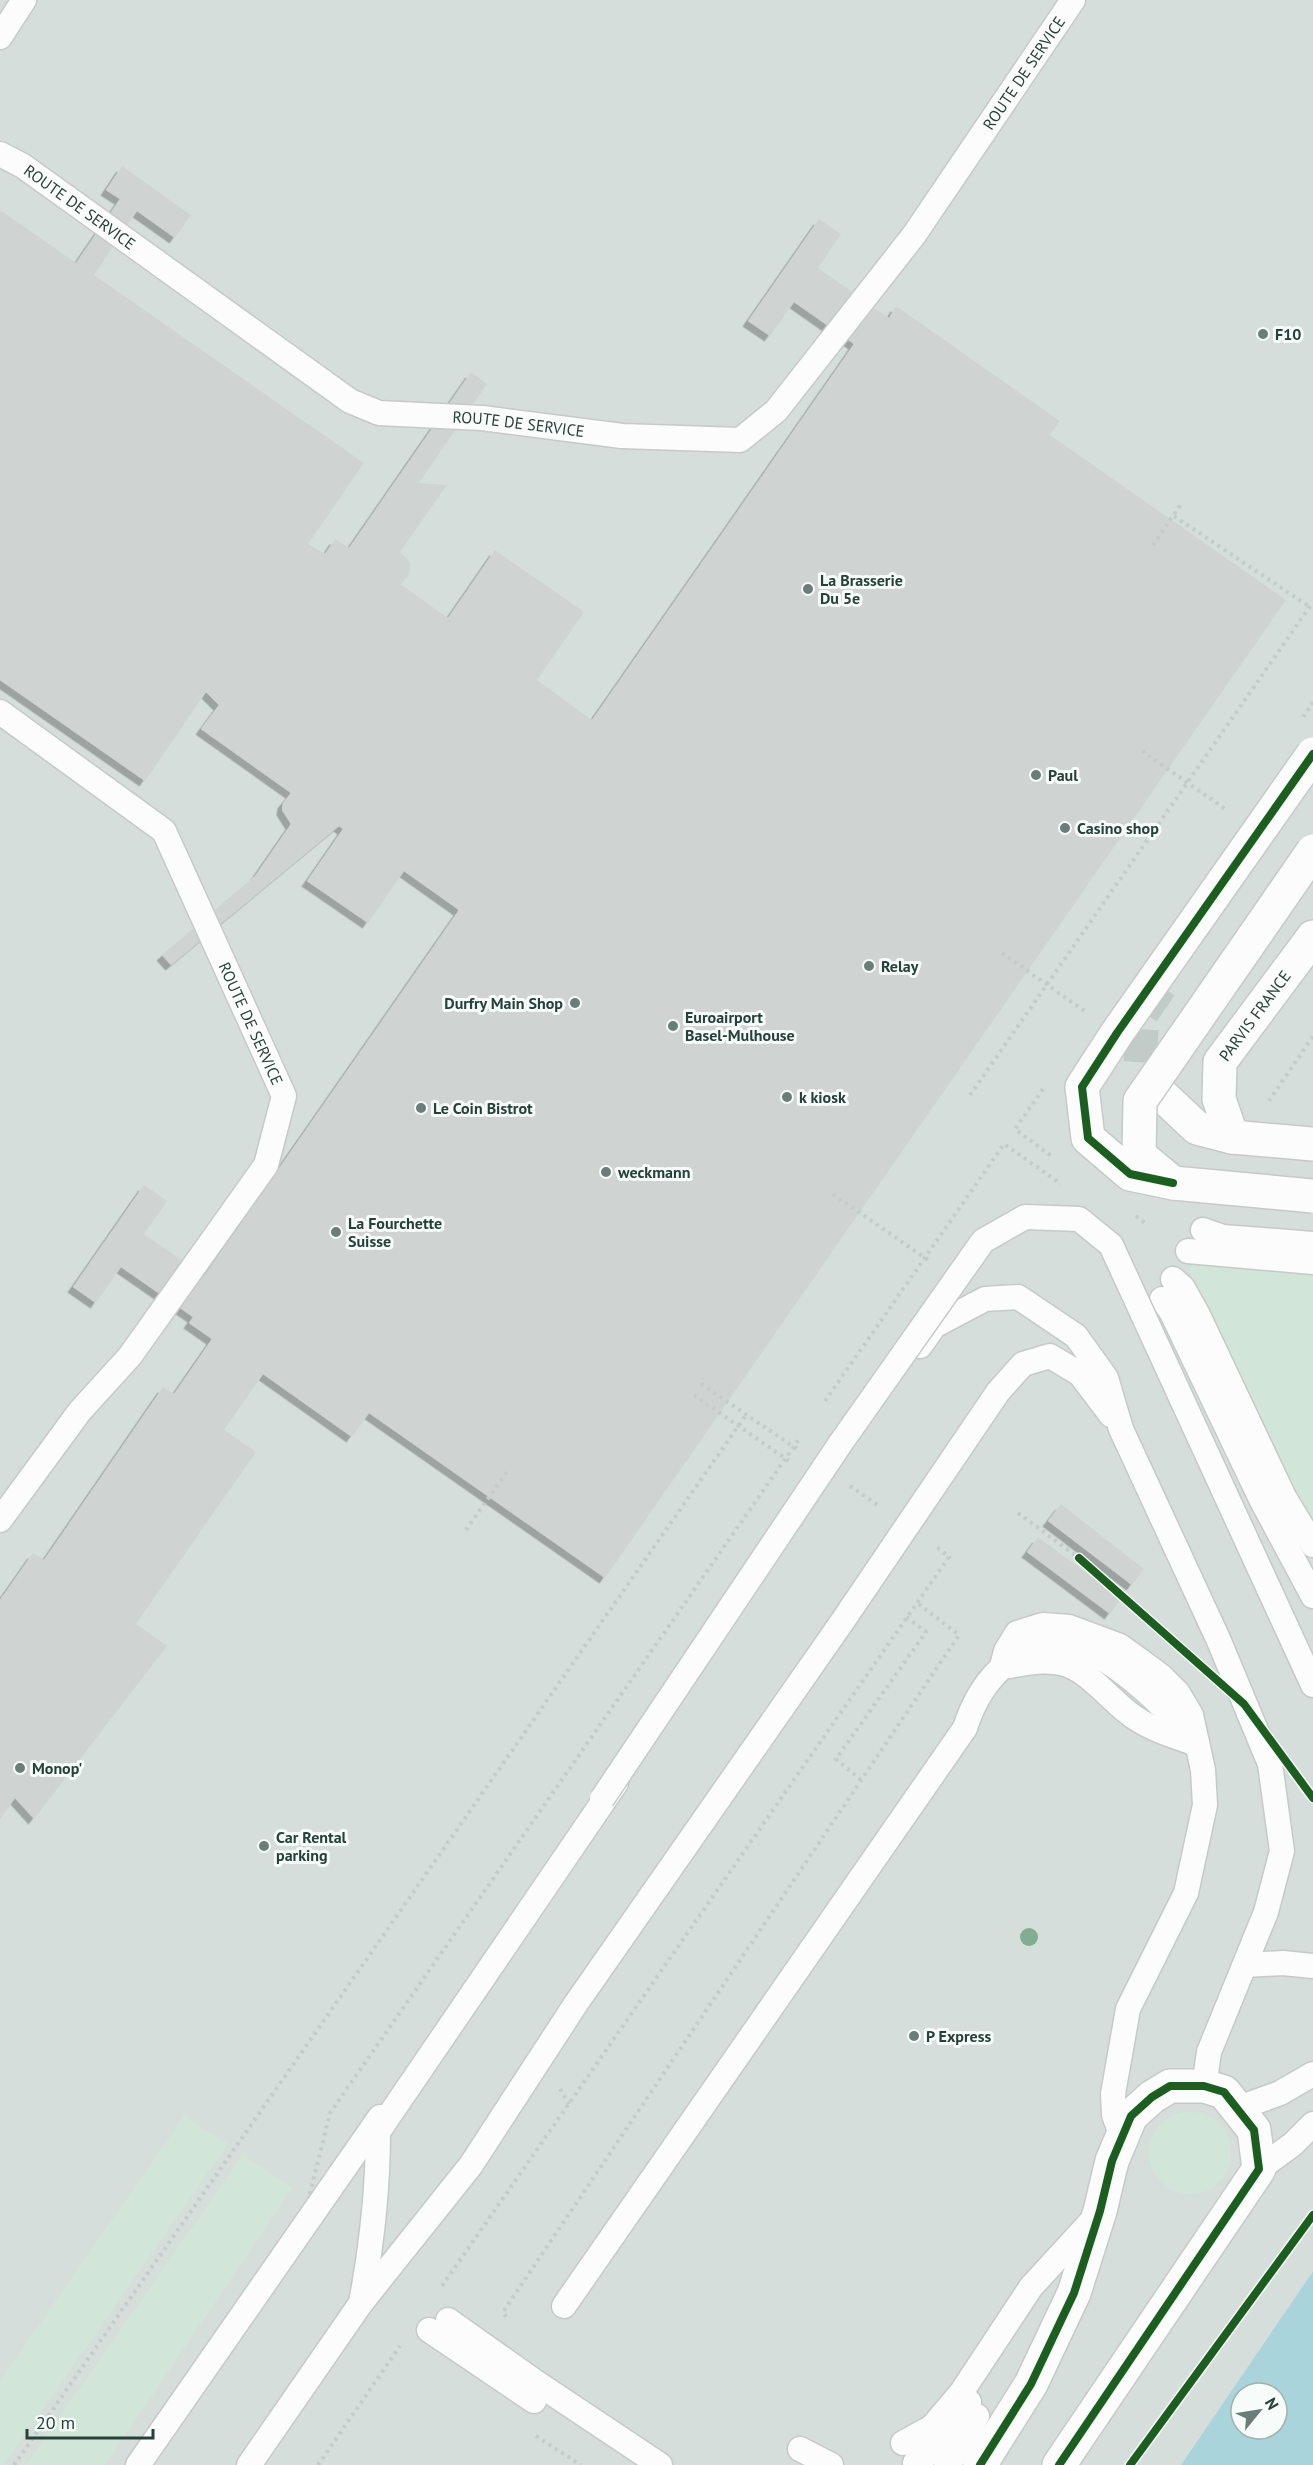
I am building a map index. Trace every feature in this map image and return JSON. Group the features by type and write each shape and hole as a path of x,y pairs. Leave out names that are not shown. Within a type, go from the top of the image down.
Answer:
{"street":[{"path":"1313,754 1117,1033 1082,1087 1088,1138 1130,1174 1173,1183 1313,1196"},
{"path":"1173,1183 1138,1155 1140,1101 1313,851"},
{"name":"PARVIS FRANCE","path":"1232,1137 1219,1099 1221,1062 1313,937"},
{"path":"1164,1097 1197,1128 1232,1137 1313,1144"},
{"path":"980,2465 1036,2373 1074,2293 1100,2211 1112,2161 1131,2116 1152,2097 1170,2086 1204,2086 1224,2092 1254,2130 1259,2169 1059,2465"}],"lane":[{"path":"0,37 24,0"},
{"name":"ROUTE DE SERVICE","path":"0,154 23,166 350,402 379,413 482,418 622,436 740,440 776,411 914,235 1073,0"},
{"name":"ROUTE DE SERVICE","path":"0,712 164,831 284,1096 280,1122 266,1165 130,1356 80,1411 0,1520"},
{"path":"361,2303 374,2230 378,2187 378,2132 983,1241 1025,1217 1079,1219 1111,1245 1313,1685"},
{"path":"1203,1230 1222,1237 1313,1244"},
{"path":"1188,1251 1313,1262"},
{"path":"1313,1545 1284,1497 1183,1288 1168,1289 1171,1311 1261,1499 1313,1596"},
{"path":"138,2465 824,1477 934,1326 985,1299 1018,1298 1076,1335 1106,1378 1121,1429 1219,1641 1270,1764 1282,1851 1266,1912 1209,2052 1204,2086"},
{"path":"249,2465 361,2303 471,2165 575,2005 843,1622 998,1392 1023,1364 1050,1356 1080,1374 1121,1429"},
{"path":"564,2306 959,1737 965,1728 973,1702 1001,1668 1006,1651 1017,1633 1043,1624 1062,1625 1110,1642 1161,1676 1178,1693 1191,1715 1203,1770 1205,1804 1186,1893 1128,2008 1113,2094 1114,2115 1122,2137"},
{"path":"1001,1668 1043,1660 1076,1667 1094,1679 1128,1712 1164,1734 1197,1744"},
{"path":"1245,1965 1282,1963 1313,1966"},
{"path":"1239,2109 1280,2093 1313,2074"},
{"path":"1259,2169 1293,2144 1313,2124"},
{"path":"1014,2312 1001,2349 945,2439 932,2452 909,2453 961,2393 1014,2312 1031,2288 1100,2211"},
{"path":"428,2329 630,2465"},
{"path":"428,2329 537,2383 660,2465"},
{"path":"946,2465 957,2453 978,2414 978,2387"},
{"path":"800,2449 831,2465"}],"path":[{"path":"1153,545 1181,504"},
{"path":"1174,516 1310,607"},
{"path":"970,1095 1313,602"},
{"path":"1274,1108 1268,1100 1313,1036"},
{"path":"701,1384 746,1415 824,1477"},
{"path":"694,1395 738,1426 824,1477 881,1507"},
{"path":"14,2465 746,1415"},
{"path":"466,1530 508,1470"},
{"path":"1018,1513 1088,1566"},
{"path":"440,2289 949,1557"},
{"path":"916,1602 959,1635"},
{"path":"861,1780 836,1759 926,1632 906,1617"},
{"path":"318,2465 428,2329"}],"shaded area":[{"path":"0,0 1313,0 1313,2465 0,2465"}],"green space":[{"path":"1199,1260 1313,1273 1313,1523 1292,1491 1189,1269"},
{"path":"1190,2112 1206,2115 1219,2124 1228,2137 1231,2153 1228,2169 1219,2182 1206,2191 1190,2194 1174,2191 1161,2182 1152,2169 1149,2153 1152,2137 1161,2124 1174,2115"},
{"path":"185,2115 201,2128 228,2144 4,2465 0,2465 0,2381"},
{"path":"243,2155 292,2188 105,2465 26,2465"}],"water":[{"path":"1313,2272 1313,2465 1181,2465 1229,2395 1229,2441 1289,2441 1289,2381 1238,2381"}],"building":[{"name":"Euroairport Basel-Mulhouse","path":"122,166 191,215 175,238 137,211 94,275 364,463 308,544 325,554 335,539 349,548 471,372 487,384 419,483 447,485 400,552 410,562 410,570 408,576 400,584 448,618 495,550 584,612 537,680 592,720 854,344 794,302 770,336 748,321 819,219 841,234 818,268 889,318 896,306 1060,421 1050,435 1286,600 605,1578 369,1413 352,1437 263,1374 224,1430 256,1452 136,1624 167,1646 34,1819 15,1798 0,1819 0,1600 33,1553 44,1560 163,1387 174,1394 212,1339 189,1323 193,1317 121,1267 96,1303 73,1287 144,1185 167,1201 144,1234 204,1276 459,910 404,871 368,923 307,881 343,829 339,826 171,965 162,955 255,876 291,824 282,810 283,803 291,793 201,729 219,705 206,692 145,781 0,680 0,210 76,263 120,199 106,190"},
{"path":"1061,1504 1144,1569 1132,1585 1048,1521"},
{"path":"1038,1537 1121,1599 1110,1614 1027,1552"}],"tunnel":[{"path":"1161,986 1143,1012 1140,1065 1164,1097"}],"cycle path":[{"path":"1173,1183 1130,1174 1088,1138 1082,1087 1117,1033 1313,754"},
{"path":"1079,1558 1244,1704 1313,1798"},
{"path":"980,2465 1031,2384 1074,2293 1100,2211 1112,2161 1131,2116 1152,2097 1170,2086 1204,2086 1224,2092 1254,2130 1259,2169 1059,2465"},
{"path":"1130,2465 1313,2215"}],"place":[{"name":"F10","path":"1263,334"},
{"name":"La Brasserie Du 5e","path":"808,589"},
{"name":"Paul","path":"1036,775"},
{"name":"Casino shop","path":"1065,828"},
{"name":"Relay","path":"869,966"},
{"name":"Durfry Main Shop","path":"575,1003"},
{"name":"Euroairport Basel-Mulhouse","path":"673,1026"},
{"name":"k kiosk","path":"787,1097"},
{"name":"Le Coin Bistrot","path":"421,1108"},
{"name":"weckmann","path":"606,1172"},
{"name":"La Fourchette Suisse","path":"336,1232"},
{"name":"Monop'","path":"20,1768"},
{"name":"Car Rental parking","path":"264,1846"},
{"name":"P Express","path":"914,2036"}]}
